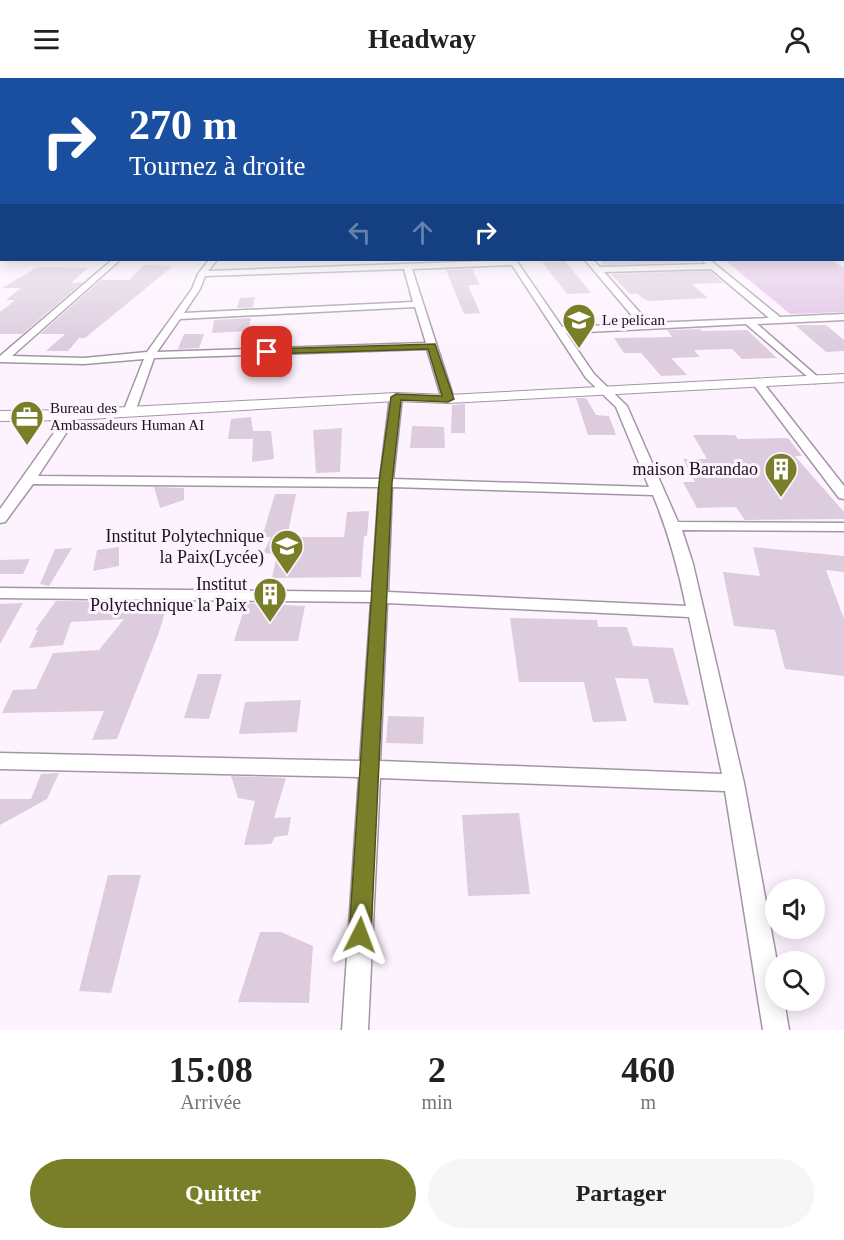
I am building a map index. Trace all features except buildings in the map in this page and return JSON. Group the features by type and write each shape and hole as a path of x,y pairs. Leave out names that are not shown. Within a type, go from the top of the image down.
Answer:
{"street":[{"path":"1,359 115,261"},
{"path":"129,412 150,356 196,290 202,274 212,261"},
{"path":"202,274 513,261 591,376 621,406 673,526 685,564 734,783 776,1030"},
{"path":"590,261 646,326"},
{"path":"707,261 778,320"},
{"path":"598,270 714,266"},
{"path":"407,267 448,399"},
{"path":"176,316 419,304"},
{"path":"559,330 844,317"},
{"path":"748,321 815,380"},
{"path":"1,359 84,361 150,356 432,346"},
{"path":"0,416 72,415 396,397 448,399 844,378"},
{"path":"757,382 844,495"},
{"path":"355,1030 386,483 396,397"},
{"path":"0,519 72,415"},
{"path":"29,480 386,483 659,491"},
{"path":"673,526 844,527"},
{"path":"0,593 380,597 694,612"},
{"path":"0,761 370,769 734,783"}],"shaded area":[{"path":"726,261 833,261 844,268 844,312 790,314"}],"place":[{"name":"Le pelican","path":"579,349"},
{"name":"Bureau des Ambassadeurs Human AI","path":"27,446"},
{"name":"maison Barandao","path":"781,498"},
{"name":"Institut Polytechnique la Paix(Lycée)","path":"287,575"},
{"name":"Institut Polytechnique la Paix","path":"270,623"}],"route":[{"path":"267,352 432,346 448,399 396,397 386,483 360,935"}]}
